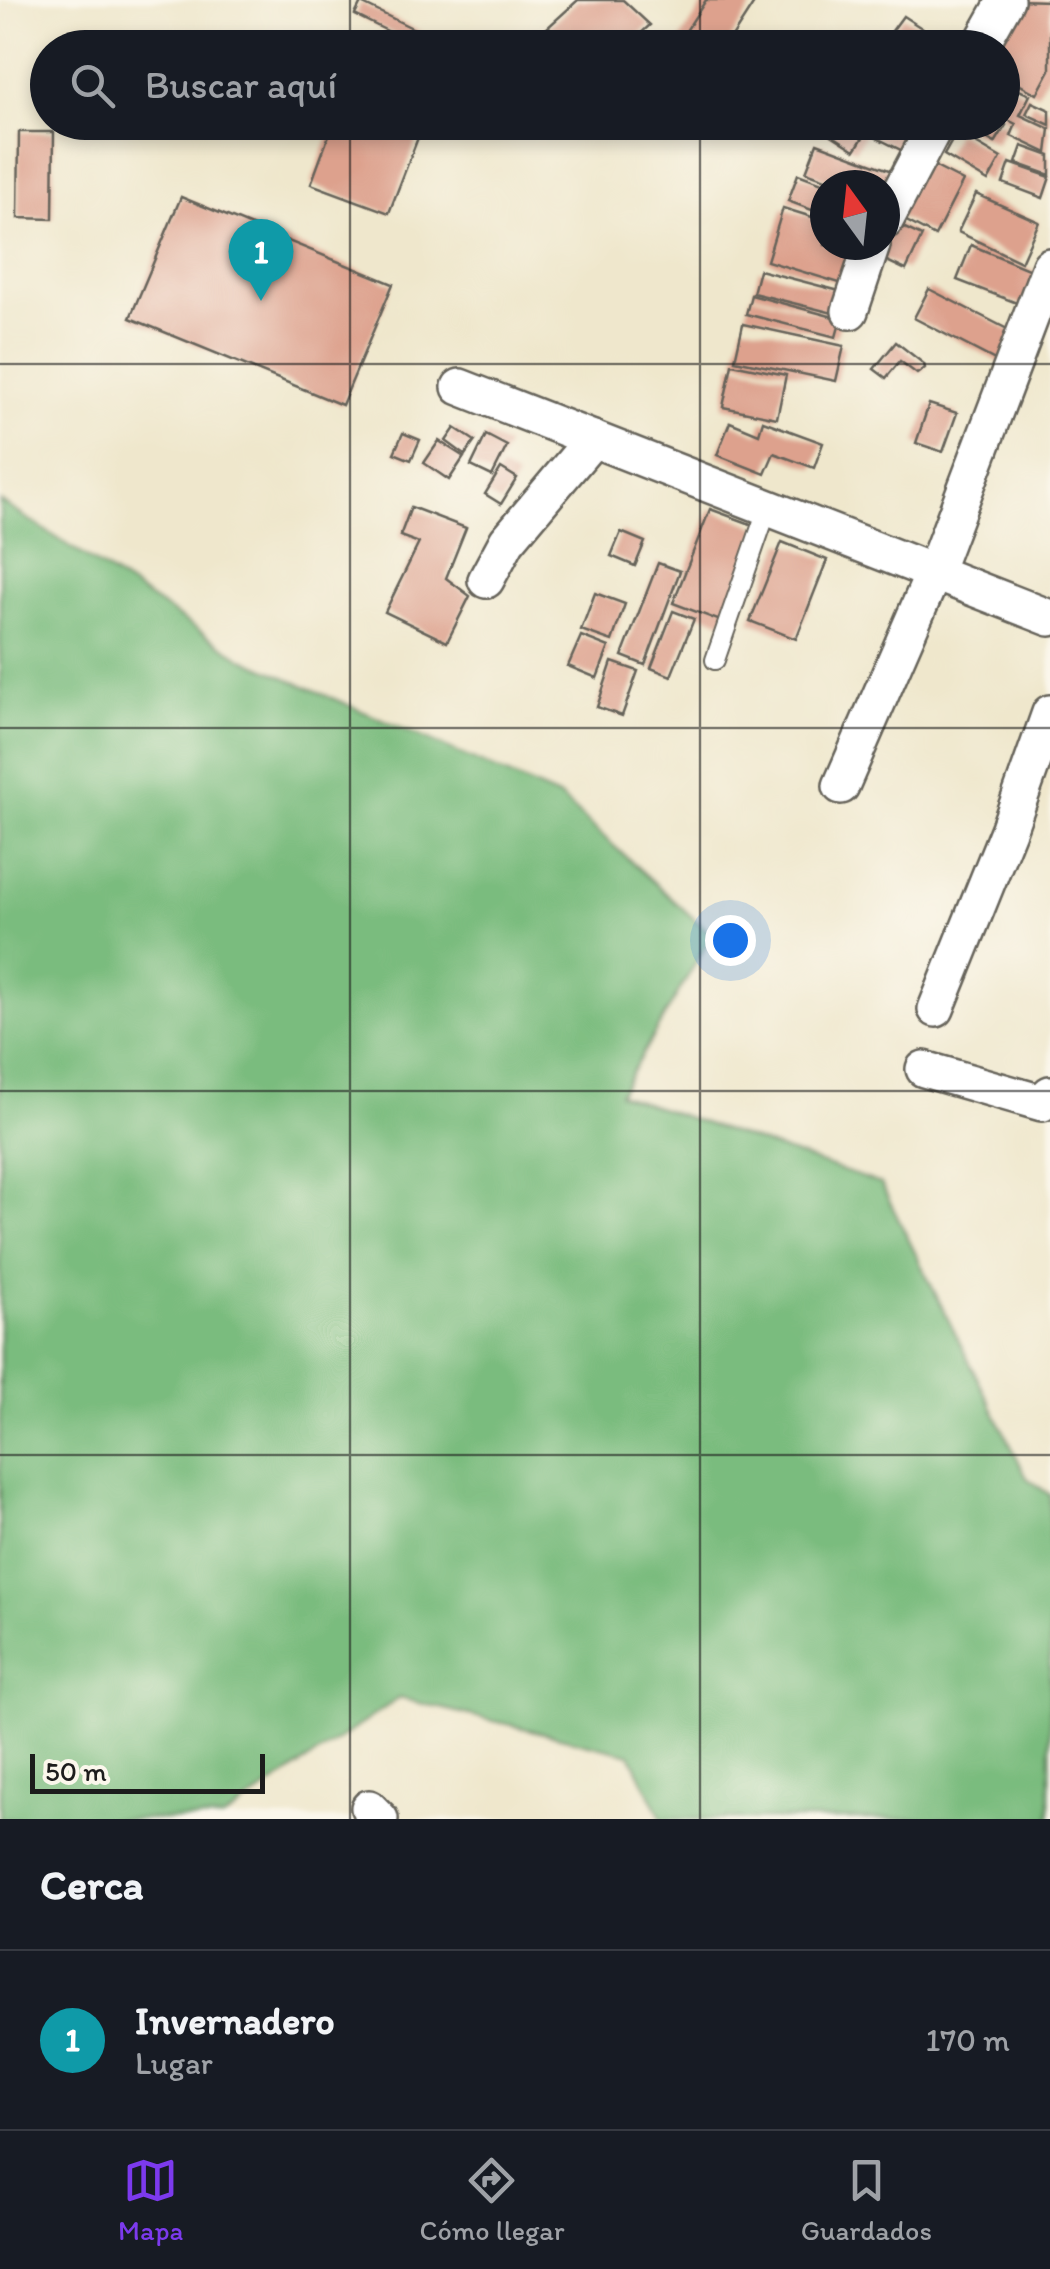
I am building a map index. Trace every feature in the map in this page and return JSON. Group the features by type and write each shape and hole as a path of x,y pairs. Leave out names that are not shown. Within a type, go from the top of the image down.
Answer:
{"street":[{"path":"989,30 1006,0"},
{"path":"900,192 928,140"},
{"path":"850,311 867,260"},
{"path":"841,786 934,572 1050,266"},
{"path":"460,387 1050,618"},
{"path":"486,580 507,542 593,439"},
{"path":"936,1008 1050,713"},
{"path":"924,1069 1042,1103 1050,1094"}],"lane":[{"path":"715,660 768,507"}],"green space":[{"path":"0,501 243,659 561,798 712,935 619,1094 881,1184 1027,1478 1050,1495 1050,1819 662,1819 630,1754 399,1698 223,1819 0,1819"}],"building":[{"path":"578,0 623,0 650,25 645,30 545,30"},
{"path":"706,0 756,0 737,30 687,30"},
{"path":"1016,0 1050,1 1050,70 1037,94 1020,85 1020,30 1000,30"},
{"path":"361,3 416,30 385,30 355,15"},
{"path":"903,16 925,30 893,30"},
{"path":"1020,90 1030,95 1020,115"},
{"path":"1032,102 1050,110 1050,125 1026,114"},
{"path":"1020,115 1050,129 1047,153 1019,140"},
{"path":"19,132 30,132 30,140 54,140 53,219 18,218"},
{"path":"327,140 417,140 389,213 311,184"},
{"path":"840,140 861,140 855,150"},
{"path":"881,140 911,140 905,152"},
{"path":"952,140 971,140 1001,158 988,181 944,155"},
{"path":"817,143 889,170 810,170 810,173 806,172"},
{"path":"1022,146 1050,156 1050,175 1016,163"},
{"path":"924,161 963,181 935,236 900,218 900,210"},
{"path":"1010,163 1050,177 1043,198 1003,183"},
{"path":"798,174 810,178 810,209 788,201"},
{"path":"976,194 1039,222 1021,262 958,232"},
{"path":"181,197 393,284 342,405 130,318"},
{"path":"783,208 810,216 810,260 854,260 846,285 767,261"},
{"path":"900,226 922,236 906,270 885,260 900,260"},
{"path":"971,245 1040,274 1027,307 957,280"},
{"path":"759,270 847,293 841,315 753,293"},
{"path":"929,289 1017,334 1001,363 914,318"},
{"path":"751,295 841,319 836,337 746,314"},
{"path":"743,324 844,346 836,381 735,360"},
{"path":"896,342 925,368 917,374 900,361 886,378 874,369"},
{"path":"732,364 786,375 777,418 723,407"},
{"path":"929,404 957,413 943,452 916,443"},
{"path":"763,421 823,443 814,468 774,453 765,474 717,455 730,422 759,434"},
{"path":"455,428 475,441 465,455 446,441"},
{"path":"403,433 420,440 411,460 394,453"},
{"path":"486,435 507,446 492,476 471,466"},
{"path":"439,441 464,457 449,480 424,463"},
{"path":"501,468 517,478 501,504 485,494"},
{"path":"411,507 466,528 446,578 470,596 447,642 385,612 419,543 400,536"},
{"path":"710,509 759,527 723,622 673,603"},
{"path":"621,532 645,542 635,566 611,556"},
{"path":"782,542 827,560 796,639 750,621"},
{"path":"658,563 680,571 645,665 622,656"},
{"path":"595,593 625,604 612,641 581,630"},
{"path":"673,611 694,619 671,676 651,668"},
{"path":"581,636 609,647 597,678 568,666"},
{"path":"612,662 638,671 622,716 597,707"}],"place":[{"name":"Invernadero","path":"261,301"}]}
